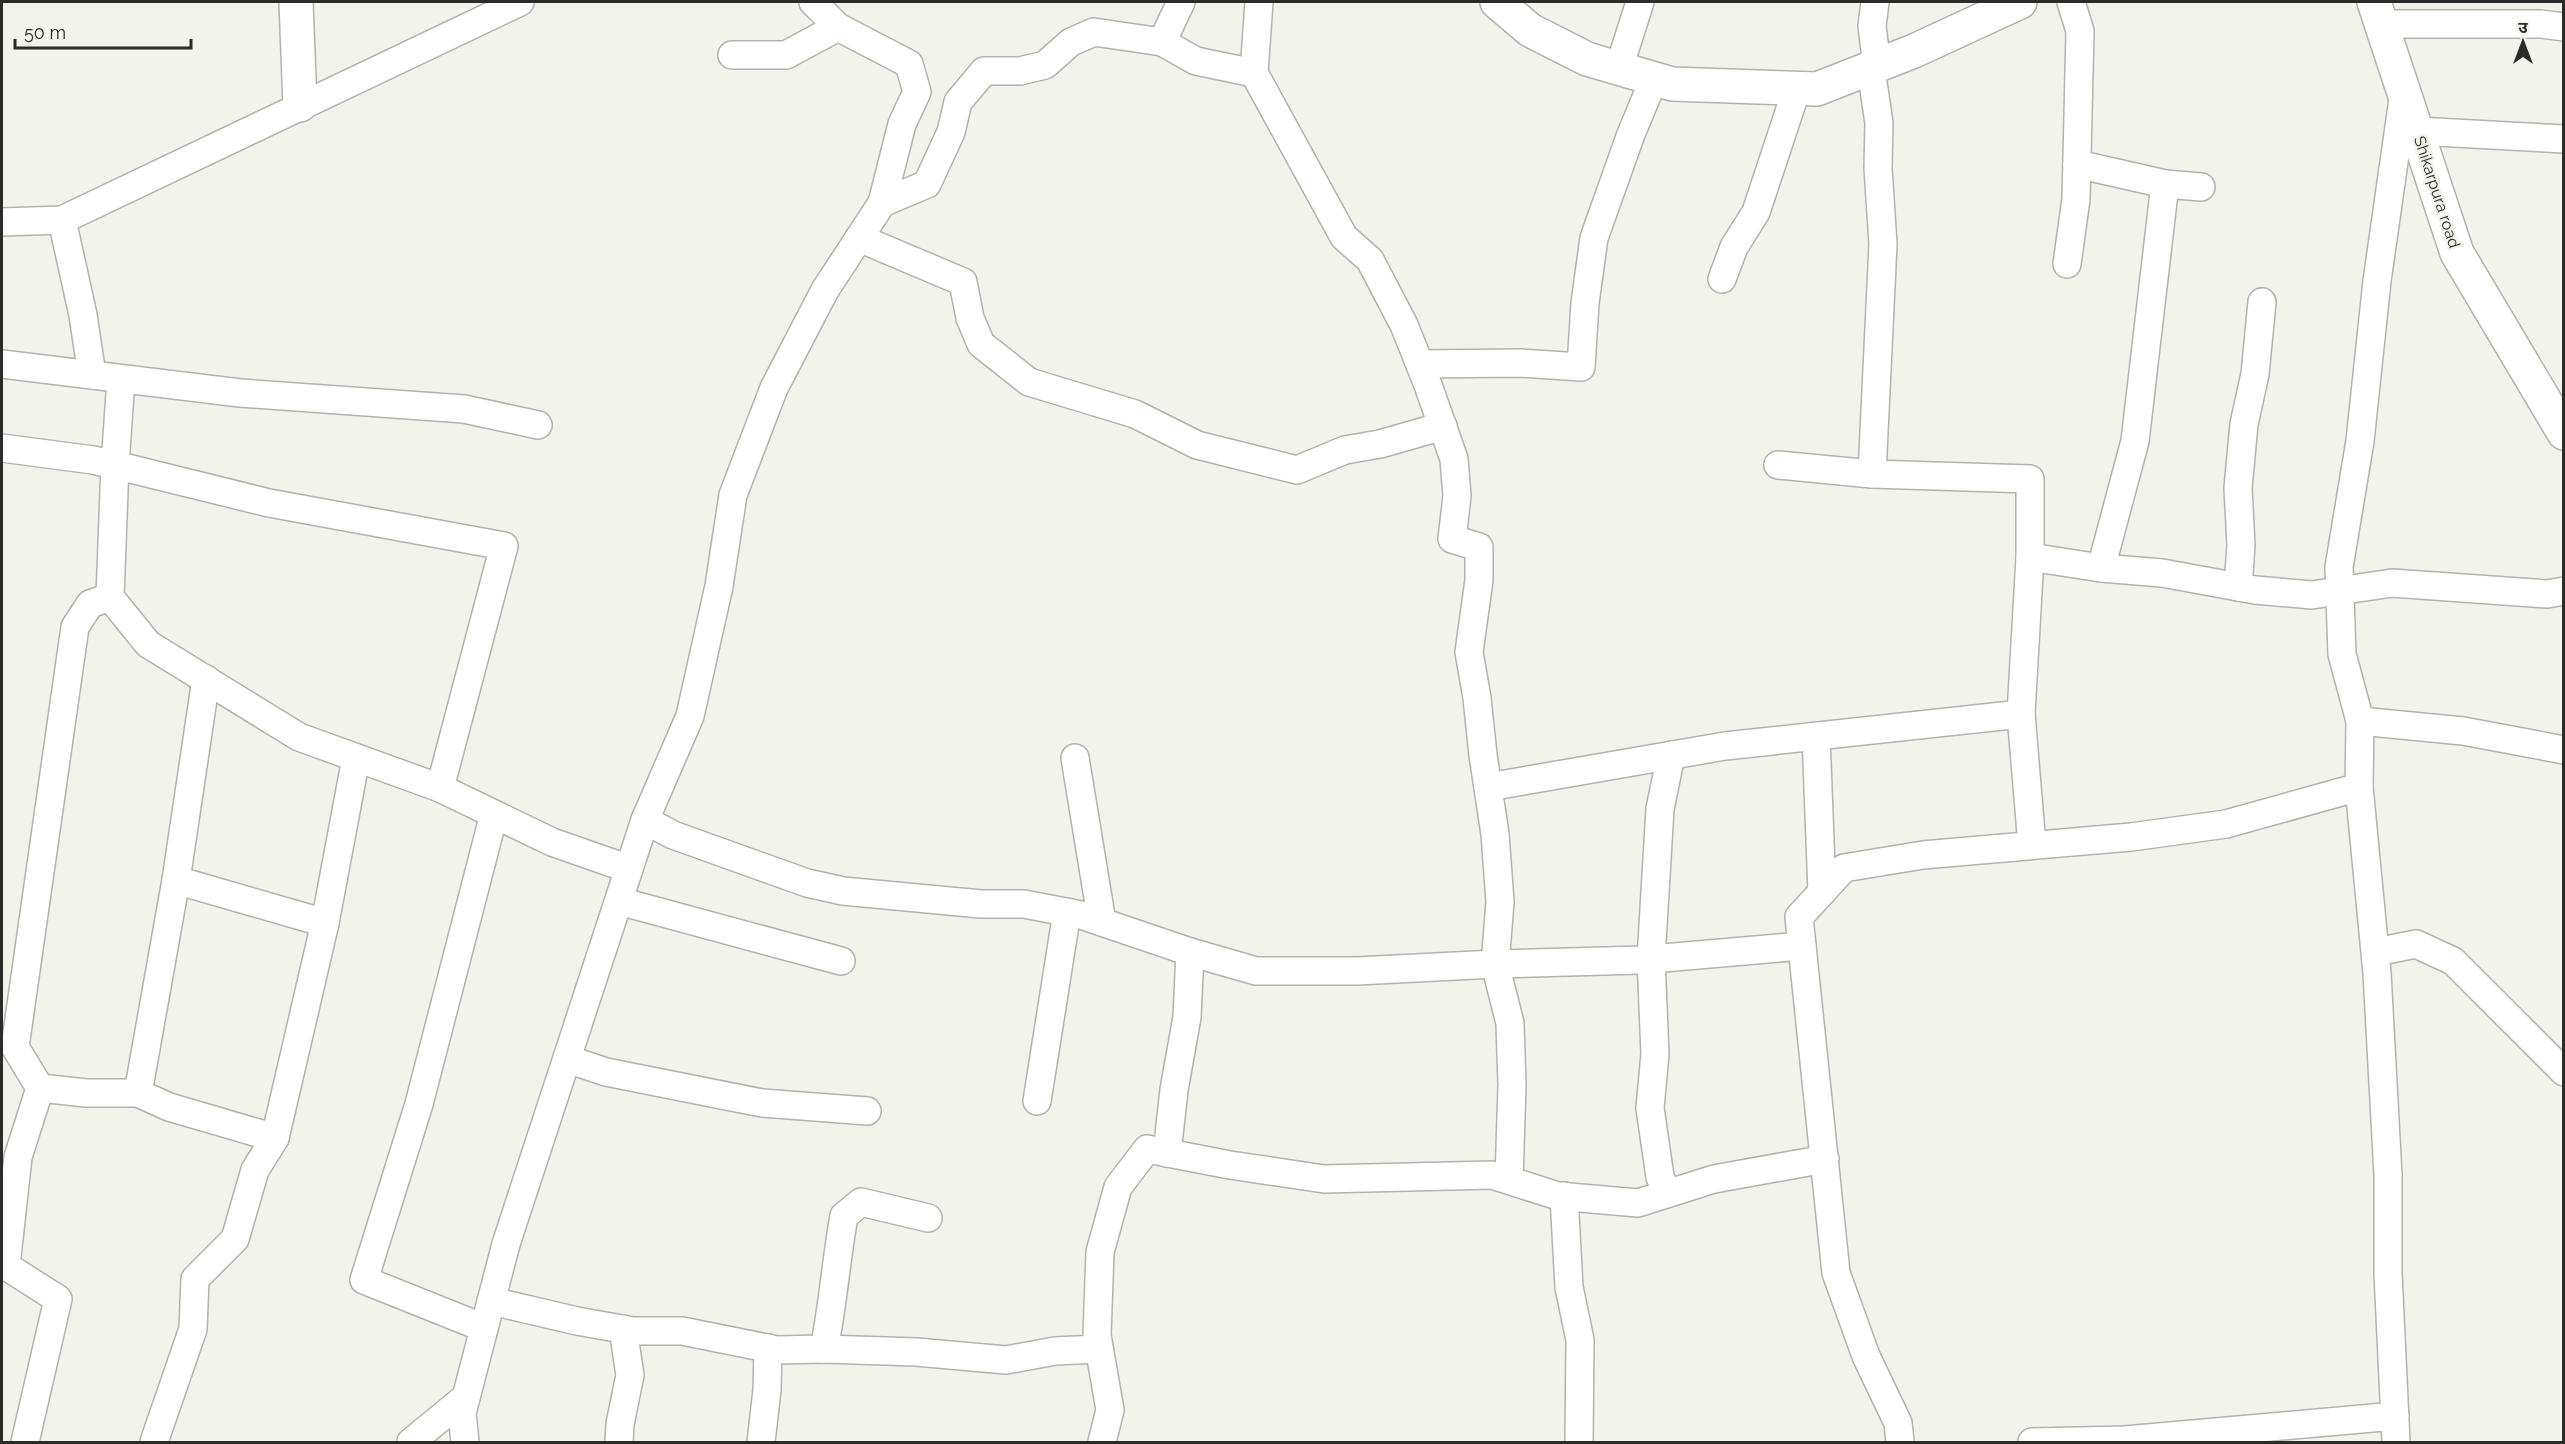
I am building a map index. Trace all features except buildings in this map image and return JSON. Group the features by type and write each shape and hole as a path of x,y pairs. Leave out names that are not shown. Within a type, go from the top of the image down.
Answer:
{"street":[{"path":"296,2 300,105"},
{"path":"2,222 62,220 520,2"},
{"path":"465,1443 462,1413 506,1244 645,820 690,716 719,586 733,495 774,388 825,290 882,203 902,124 917,92 909,64 838,27 813,2"},
{"path":"1162,42 1181,2"},
{"path":"1258,2 1254,73 1344,237 1370,260 1404,325 1454,459 1457,496 1452,538 1479,547 1479,580 1469,652 1477,698 1500,902 1495,964 1510,1023 1512,1085 1509,1180"},
{"path":"1497,2 1530,30 1587,59 1672,84 1817,89 1914,51 2020,2"},
{"path":"1619,68 1640,2"},
{"path":"1872,474 1883,244 1878,168 1879,123 1872,26 1875,2"},
{"path":"2067,264 2076,199 2080,31 2072,2"},
{"path":"2378,13 2564,27"},
{"name":"Shikarpura road","path":"2378,13 2457,253 2564,433"},
{"path":"732,54 786,54 838,27"},
{"path":"882,203 927,184 951,132 958,102 984,70 1020,71 1045,65 1071,42 1095,32 1162,42 1196,61 1254,73"},
{"path":"1420,364 1520,363 1581,367 1585,303 1594,238 1631,134 1654,79"},
{"path":"1722,279 1734,247 1756,212 1797,88"},
{"path":"2396,1443 2388,1273 2388,1175 2376,952 2359,787 2360,721 2342,654 2339,567 2360,441 2377,281 2404,91"},
{"path":"2417,130 2564,139"},
{"path":"2077,164 2165,184 2201,187"},
{"path":"2101,568 2135,441 2165,184"},
{"path":"62,220 83,315 92,375"},
{"path":"859,238 963,282 970,318 981,344 1029,382 1136,414 1197,445 1297,470 1345,450 1380,444 1443,426"},
{"path":"2238,587 2241,545 2239,477 2244,424 2255,374 2262,302"},
{"path":"2,364 240,393 464,410 538,425"},
{"path":"121,379 110,597 148,644 299,737 440,788 552,842 629,869"},
{"path":"2,448 93,460 269,503 504,546 440,788"},
{"path":"1778,465 1872,474 2030,479 2030,557 2020,714 2032,845"},
{"path":"2030,557 2101,568 2162,573 2238,587 2312,596 2392,583 2547,594 2564,591"},
{"path":"25,1443 58,1299 4,1265 18,1157 40,1088 15,1047 75,627 90,604 110,597"},
{"path":"138,1093 176,880 206,679"},
{"path":"1488,787 1725,746 2020,714"},
{"path":"2360,721 2463,731 2564,750"},
{"path":"1816,736 1822,892"},
{"path":"1668,1193 1660,1177 1650,1108 1656,1054 1651,959 1660,809 1671,755"},
{"path":"154,1443 193,1329 195,1279 235,1239 255,1170 275,1138 325,924 356,758"},
{"path":"1075,758 1102,922"},
{"path":"1899,1443 1898,1423 1866,1356 1836,1273 1799,917 1844,868 1923,855 2131,837 2226,824 2359,787"},
{"path":"484,1328 364,1280 419,1104 494,814"},
{"path":"645,820 673,835 807,883 843,891 981,904 1024,904 1066,912 1256,971 1357,971 1651,959 1802,946"},
{"path":"176,880 325,924"},
{"path":"619,901 841,961"},
{"path":"1037,1101 1066,912"},
{"path":"2376,952 2416,944 2453,961 2564,1072"},
{"path":"1167,1153 1186,1017 1190,952"},
{"path":"567,1059 606,1072 762,1103 867,1112"},
{"path":"40,1088 86,1093 138,1093 169,1107 275,1138"},
{"path":"1102,1443 1110,1410 1097,1335 1100,1252 1118,1187 1147,1149 1324,1179 1492,1175 1564,1196 1638,1203 1714,1179 1825,1160"},
{"path":"1564,1196 1569,1287 1580,1340 1579,1443"},
{"path":"824,1349 832,1310 836,1262 844,1216 861,1202 928,1218"},
{"path":"491,1301 623,1329 682,1331 768,1348 916,1352 1006,1360 1055,1351 1099,1349"},
{"path":"619,1443 620,1424 630,1375 623,1329"},
{"path":"761,1443 767,1390 768,1348"},
{"path":"411,1443 466,1396"},
{"path":"2032,1443 2125,1440 2395,1416"}]}
